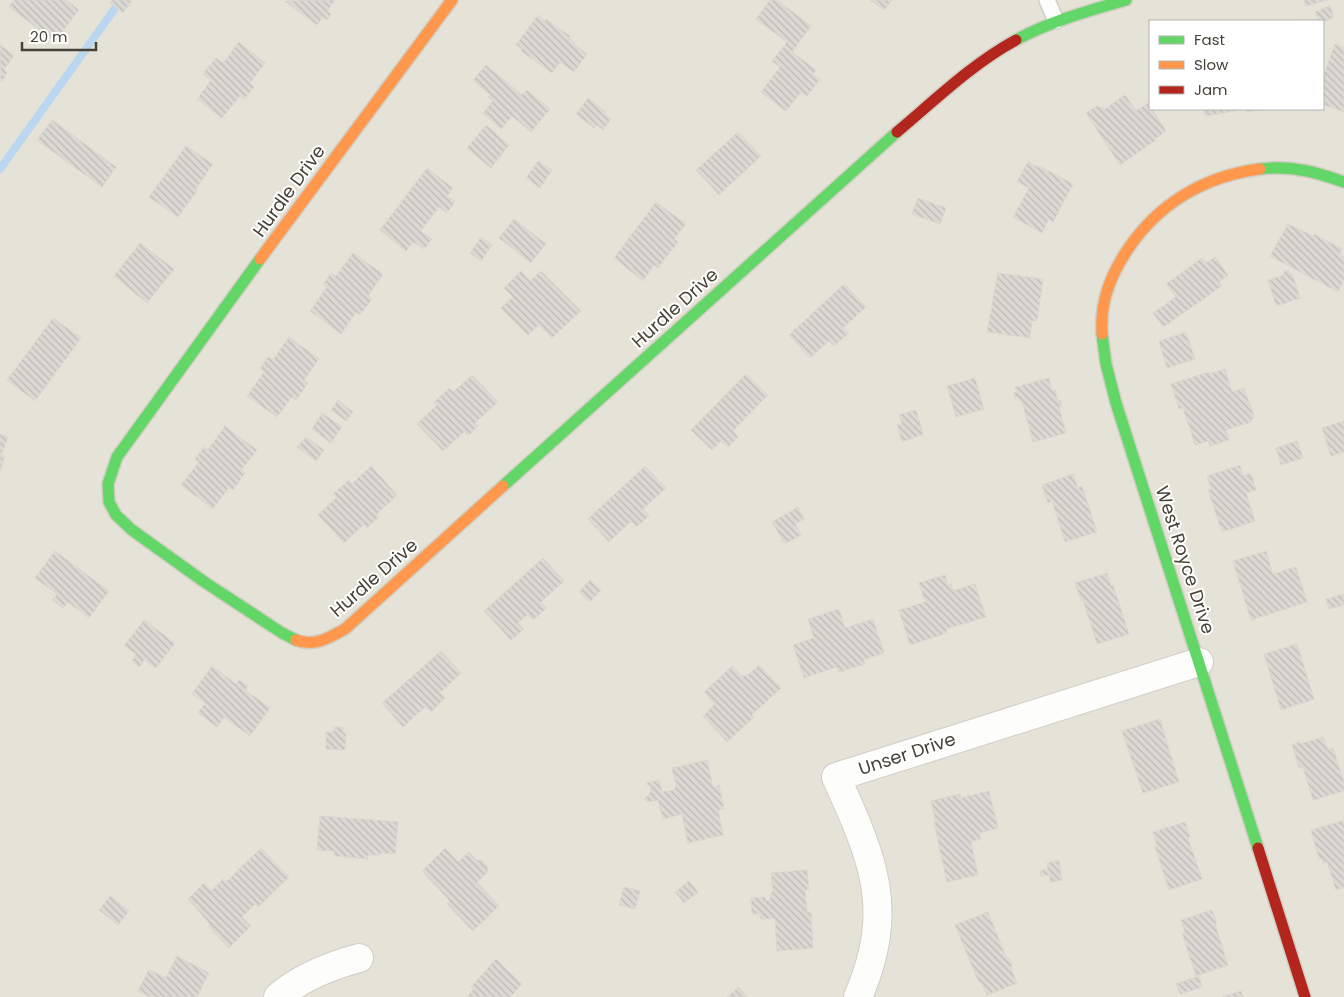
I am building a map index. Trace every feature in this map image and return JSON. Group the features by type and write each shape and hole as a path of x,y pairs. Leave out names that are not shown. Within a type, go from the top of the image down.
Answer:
{"street":[{"name":"Hurdle Drive","path":"452,0 116,457 108,484 109,502 116,515 132,530 202,581 282,633 299,641 311,643 327,639 345,629 892,136 970,72 1003,47 1036,29 1126,0"},
{"name":"West Royce Drive","path":"1305,997 1116,403 1102,345 1101,332 1104,297 1112,274 1130,244 1145,225 1182,194 1201,184 1258,169 1293,168 1316,172 1344,182"},
{"name":"Unser Drive","path":"858,997 870,970 878,926 875,879 861,832 836,777 1199,662"},
{"path":"278,997 317,972 359,958"}],"lane":[{"path":"1047,0 1056,22"}],"shaded area":[{"path":"0,0 1344,0 1344,997 0,997"}],"building":[{"path":"14,0 66,0 79,10 55,41 9,7"},
{"path":"112,0 132,0 123,13 110,3"},
{"path":"335,0 327,11 331,14 327,20 323,17 317,25 285,1"},
{"path":"770,0 777,0 811,26 792,52 816,70 813,74 820,79 807,96 801,92 786,111 761,92 780,67 772,61 787,42 756,19"},
{"path":"870,0 892,0 884,10"},
{"path":"1304,0 1328,0 1306,6"},
{"path":"1330,6 1334,17 1324,22 1319,20 1315,12"},
{"path":"538,15 570,36 569,38 574,44 587,54 574,72 560,62 552,73 521,51 522,49 516,45"},
{"path":"239,42 265,63 250,83 254,87 244,99 240,96 222,118 197,99 211,80 203,74 216,58 223,63"},
{"path":"1335,44 1344,48 1344,112 1324,105 1324,74"},
{"path":"0,45 14,55 4,70 7,73 1,82"},
{"path":"486,65 522,95 527,90 550,109 531,132 512,116 501,129 483,113 493,101 488,97 490,95 473,80"},
{"path":"1125,95 1136,111 1148,103 1149,110 1152,110 1166,131 1120,165 1086,113 1097,106 1105,109"},
{"path":"588,98 606,112 604,114 611,119 603,130 597,125 594,128 576,114"},
{"path":"1203,110 1240,110 1205,116"},
{"path":"52,120 116,167 102,187 37,140"},
{"path":"486,125 509,145 491,168 467,148"},
{"path":"738,132 761,156 719,195 696,170"},
{"path":"186,146 213,164 195,190 197,191 178,217 149,197"},
{"path":"538,161 552,170 540,188 526,178"},
{"path":"1028,162 1073,184 1053,222 1049,219 1042,233 1013,217 1029,188 1017,182"},
{"path":"427,168 453,188 447,196 455,202 447,213 439,207 421,231 432,239 424,249 413,242 406,251 380,230"},
{"path":"918,198 946,208 940,224 912,214"},
{"path":"656,202 686,224 674,239 678,242 658,268 654,265 643,281 614,258"},
{"path":"514,219 546,244 531,263 499,238"},
{"path":"1288,224 1313,236 1314,234 1342,249 1339,255 1344,257 1344,280 1338,292 1270,256"},
{"path":"481,237 492,245 481,261 470,253"},
{"path":"140,243 174,269 147,303 114,276"},
{"path":"353,253 383,274 368,296 372,299 360,315 356,312 341,334 310,311 327,287 323,284 331,273 336,276"},
{"path":"1215,257 1228,275 1219,282 1222,286 1163,327 1153,313 1176,297 1166,284 1202,258 1206,263"},
{"path":"1288,270 1289,274 1292,273 1300,298 1276,306 1268,280 1284,275 1284,271"},
{"path":"521,271 530,281 541,271 581,311 552,338 539,325 528,335 501,308 513,297 504,288"},
{"path":"998,273 1043,279 1037,321 1032,321 1030,338 987,332"},
{"path":"844,284 866,307 843,328 849,333 834,346 829,341 810,358 789,335"},
{"path":"53,318 81,338 35,401 7,380"},
{"path":"1186,332 1195,359 1167,368 1159,341"},
{"path":"289,337 319,359 304,380 308,383 296,400 292,397 277,417 247,396 264,372 260,369 268,357 273,360"},
{"path":"1225,369 1232,392 1244,388 1254,416 1251,422 1226,430 1229,440 1210,446 1208,441 1195,445 1183,408 1179,409 1171,384"},
{"path":"746,374 768,395 733,431 738,437 728,447 721,441 712,450 691,430"},
{"path":"472,375 498,402 475,423 478,426 468,436 465,431 443,451 417,424 437,405 434,402 449,388 453,392"},
{"path":"975,378 984,409 956,417 947,386"},
{"path":"1049,378 1052,391 1055,390 1058,401 1061,400 1062,406 1059,407 1066,433 1033,442 1022,401 1018,397 1015,398 1014,393 1017,392 1015,387"},
{"path":"338,400 353,412 346,421 331,410"},
{"path":"916,410 923,434 902,442 897,425 902,424 899,415"},
{"path":"322,413 342,427 331,443 312,429"},
{"path":"1344,421 1344,452 1331,456 1322,428"},
{"path":"225,426 257,450 241,470 245,473 233,490 229,487 213,509 181,485 199,462 195,459 204,447 208,450"},
{"path":"0,434 8,437 1,456 5,457 0,471"},
{"path":"306,437 324,450 316,461 297,447"},
{"path":"1297,441 1303,458 1281,465 1276,448"},
{"path":"1240,465 1243,476 1251,473 1256,490 1246,493 1255,521 1222,532 1208,490 1211,489 1207,476"},
{"path":"371,466 397,495 376,515 379,517 367,528 364,524 344,543 318,515 337,497 333,494 349,480 352,484"},
{"path":"645,466 666,488 643,509 649,516 636,527 631,521 609,542 588,519"},
{"path":"1073,474 1078,488 1082,486 1097,532 1065,542 1052,501 1048,503 1042,485"},
{"path":"798,507 804,519 795,524 801,535 785,544 772,522"},
{"path":"55,551 109,591 89,618 68,602 63,608 52,600 57,594 35,578"},
{"path":"1266,551 1273,574 1296,567 1307,602 1251,620 1233,561"},
{"path":"543,558 564,581 541,602 547,608 533,620 528,614 518,623 524,629 511,640 484,611"},
{"path":"1107,573 1111,586 1113,585 1129,634 1097,644 1083,600 1081,601 1075,583"},
{"path":"945,575 948,585 951,584 952,589 956,590 975,584 986,617 946,629 947,633 910,645 899,610 925,602 919,583"},
{"path":"590,580 601,590 590,602 579,592"},
{"path":"1344,594 1344,605 1329,609 1326,599"},
{"path":"839,609 845,628 873,619 884,653 863,660 865,664 839,672 837,667 804,678 793,645 814,638 808,619"},
{"path":"144,620 175,643 156,668 144,660 139,667 132,661 136,654 124,646"},
{"path":"1297,644 1314,699 1281,710 1264,654"},
{"path":"441,651 461,673 440,693 445,698 431,712 425,707 403,727 382,703"},
{"path":"759,665 781,688 727,742 703,716 715,704 704,692 732,666 742,676 748,675"},
{"path":"212,666 236,684 239,680 248,686 245,690 270,708 250,736 224,717 217,727 198,713 205,703 192,694"},
{"path":"1160,719 1179,782 1143,793 1122,731"},
{"path":"334,727 343,727 343,733 346,733 345,750 326,749 326,732 334,732"},
{"path":"1323,737 1328,750 1333,748 1344,782 1344,791 1313,800 1303,767 1299,768 1292,745"},
{"path":"707,760 713,787 719,785 724,809 718,810 723,835 688,843 682,814 663,819 658,800 648,802 644,799 651,791 650,785 647,785 647,783 659,780 662,792 675,790 676,784 672,768"},
{"path":"989,791 998,828 979,833 981,839 971,842 978,875 947,882 931,801 960,794 961,798"},
{"path":"320,816 398,822 395,854 380,853 380,855 368,855 368,859 334,856 335,851 317,850"},
{"path":"1344,820 1344,887 1336,890 1327,862 1323,863 1322,858 1319,859 1311,830"},
{"path":"1185,822 1190,837 1188,838 1202,879 1169,890 1155,847 1157,846 1153,832"},
{"path":"261,848 289,877 258,907 255,904 242,917 251,926 229,948 208,926 210,924 188,899 204,883 211,891 223,879 226,882"},
{"path":"445,848 458,862 469,852 487,866 488,872 477,882 499,906 473,931 447,904 450,901 422,871"},
{"path":"1059,861 1062,880 1051,882 1049,875 1041,876 1040,871 1048,869 1047,863"},
{"path":"807,870 809,889 805,890 807,912 811,912 813,948 777,951 775,918 761,919 760,914 752,914 751,898 765,897 766,901 770,900 770,895 773,891 771,873"},
{"path":"689,881 698,892 684,903 675,892"},
{"path":"624,887 640,891 635,909 619,905"},
{"path":"110,896 129,911 118,925 99,910"},
{"path":"1212,910 1228,965 1196,976 1182,933 1185,932 1181,920"},
{"path":"988,912 1006,957 1010,959 1011,969 1017,983 987,995 981,982 979,983 955,925"},
{"path":"177,956 209,973 197,997 150,997 138,991 149,970 166,978"},
{"path":"496,959 522,984 510,997 467,997 474,989 471,987"},
{"path":"1199,976 1202,987 1180,994 1176,984"},
{"path":"739,987 747,997 727,997"},
{"path":"1241,991 1243,997 1222,997"}],"waterway":[{"path":"0,169 121,0"}],"traffic: fast":[{"path":"1016,40 1056,22 1126,0"},
{"path":"503,486 897,132"},
{"path":"1260,169 1282,168 1303,170 1344,182"},
{"path":"260,259 117,457 108,484 109,502 116,515 132,530 203,581 282,633 296,640"},
{"path":"1102,334 1106,364 1116,403 1258,848"}],"traffic: slow":[{"path":"260,259 452,0"},
{"path":"1102,334 1103,311 1111,279 1128,249 1154,218 1169,205 1202,185 1221,178 1260,169"},
{"path":"296,640 315,642 345,629 503,486"}],"traffic: jam":[{"path":"897,132 969,71 1016,40"},
{"path":"1258,848 1305,997"}]}
